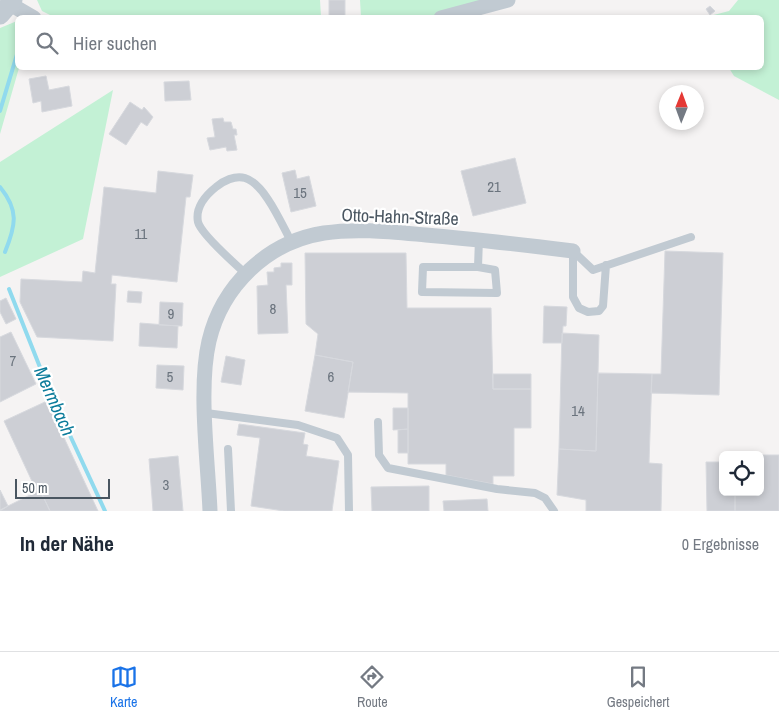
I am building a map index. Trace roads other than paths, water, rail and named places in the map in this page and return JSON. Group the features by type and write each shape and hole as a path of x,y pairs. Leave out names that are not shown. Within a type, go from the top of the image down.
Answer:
{"street":[{"path":"452,15 508,0"},
{"path":"7,6 27,15"},
{"name":"Otto-Hahn-Straße","path":"210,511 206,413 206,362 209,341 218,312 235,285 263,258 292,242 323,233 349,231 480,240 573,251"}],"lane":[{"path":"245,274 208,237 198,223 199,208 204,196 222,182 235,178 245,178 255,185 268,200 292,242"},
{"path":"573,251 593,270 691,237"},
{"path":"478,267 480,240"},
{"path":"573,251 573,296 579,308 588,312 599,310 603,306 606,265"},
{"path":"423,267 478,267 495,270 497,293 422,292 423,267"},
{"path":"206,413 298,425 337,438 348,455 348,511"},
{"path":"378,422 379,455 388,468 497,489 535,493 545,498 554,511"},
{"path":"228,449 230,511"}],"waterway":[{"name":"Mermbach","path":"0,111 15,61"},
{"name":"Mermbach","path":"0,187 10,203 14,218 12,234 5,252"},
{"name":"Mermbach","path":"9,289 49,390 105,511"}]}
